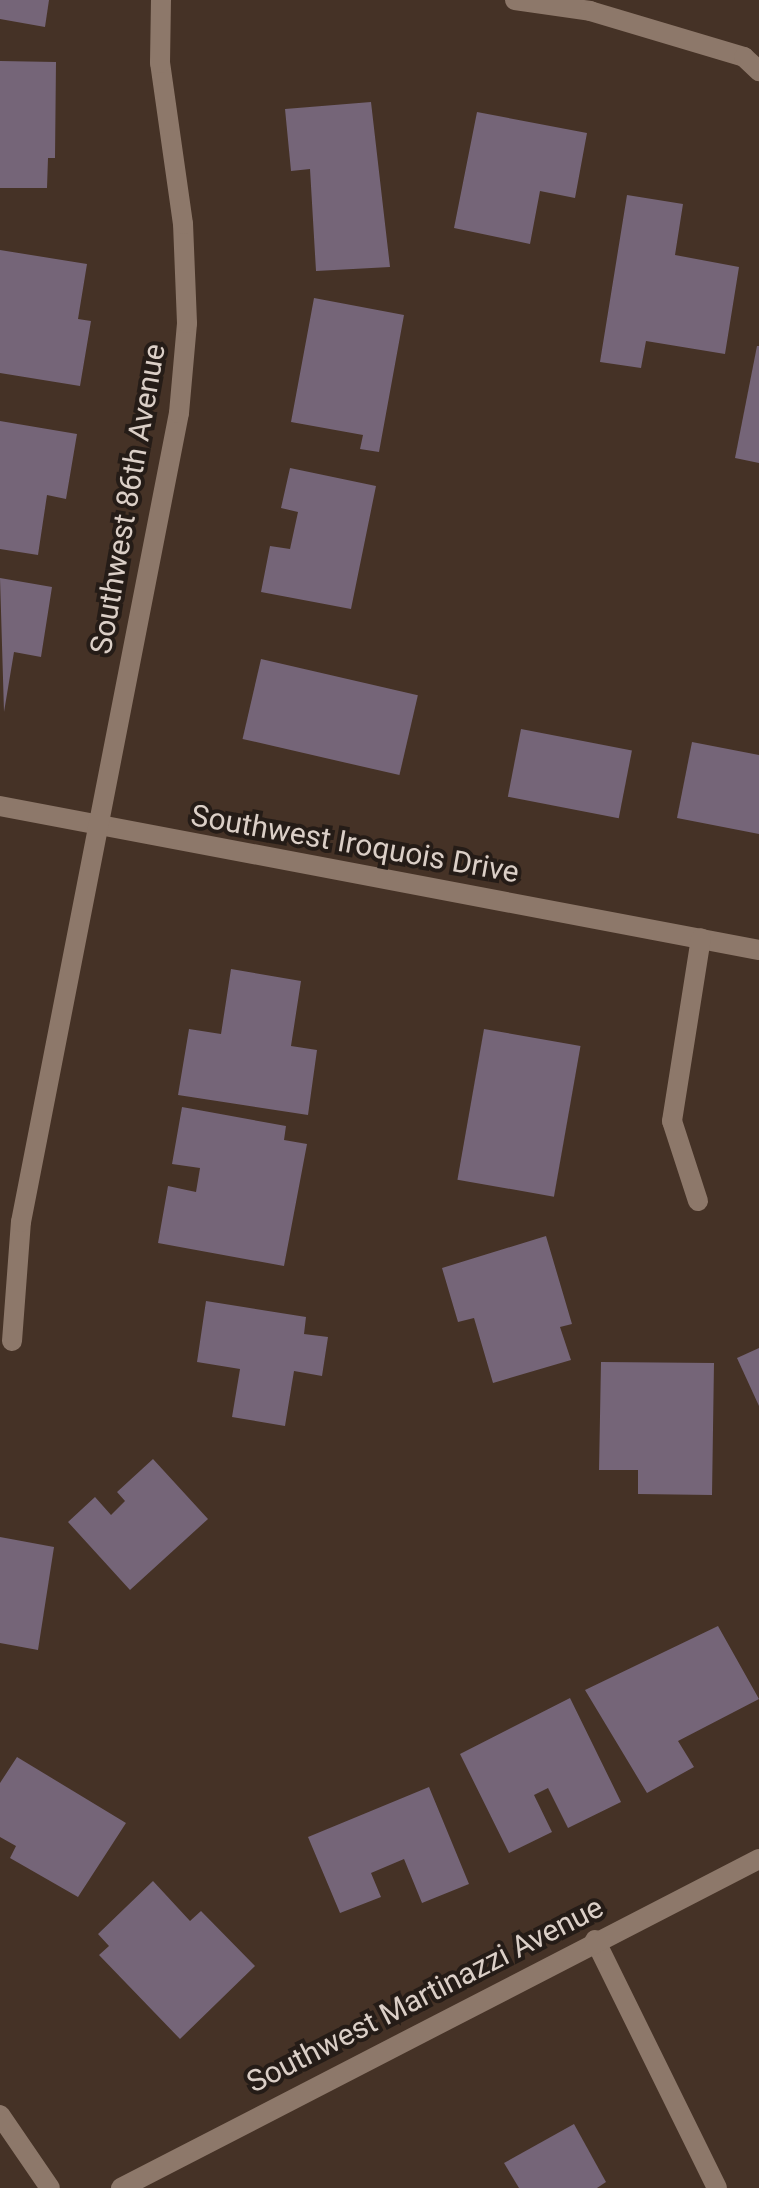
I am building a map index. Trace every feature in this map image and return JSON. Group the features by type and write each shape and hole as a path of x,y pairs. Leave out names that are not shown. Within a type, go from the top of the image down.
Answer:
{"street":[{"name":"Southwest 86th Avenue","path":"12,1340 21,1222 179,413 187,323 182,224 160,63 161,0"},
{"path":"515,0 607,16 744,57 759,72"},
{"name":"Southwest Iroquois Drive","path":"0,806 98,828 759,950"},
{"path":"698,1201 672,1121 701,938"},
{"name":"Southwest Martinazzi Avenue","path":"120,2188 594,1940 759,1859"},
{"path":"594,1940 717,2188"},
{"path":"0,2116 50,2188"}],"building":[{"path":"0,0 49,0 45,27 0,19"},
{"path":"0,61 56,62 55,158 48,158 47,188 0,188"},
{"path":"371,102 390,267 316,271 310,169 291,171 285,109"},
{"path":"477,112 587,133 575,198 540,191 530,244 454,228"},
{"path":"627,195 683,204 675,255 739,267 725,354 646,341 641,368 600,362"},
{"path":"0,250 87,264 78,319 91,321 80,386 0,373"},
{"path":"314,298 404,315 379,452 360,449 363,435 291,422"},
{"path":"759,346 759,463 735,458"},
{"path":"0,421 77,434 66,499 47,495 38,555 0,549"},
{"path":"290,468 376,486 351,609 261,592 270,546 290,549 298,512 281,508"},
{"path":"0,578 52,587 41,657 14,652 4,712"},
{"path":"261,659 418,695 399,775 243,739"},
{"path":"521,729 632,751 619,818 508,797"},
{"path":"692,742 759,755 759,834 677,818"},
{"path":"231,969 301,981 291,1046 317,1050 308,1115 178,1095 189,1029 221,1034"},
{"path":"484,1029 581,1046 554,1197 457,1180"},
{"path":"182,1107 286,1126 284,1140 307,1144 284,1266 158,1243 168,1186 196,1192 200,1168 172,1164"},
{"path":"546,1236 572,1324 560,1327 571,1360 493,1383 474,1318 458,1322 442,1268"},
{"path":"206,1301 306,1317 304,1334 328,1337 322,1376 294,1371 285,1426 232,1417 240,1369 197,1362"},
{"path":"759,1348 759,1406 737,1358"},
{"path":"601,1362 714,1363 712,1495 638,1494 638,1470 599,1470"},
{"path":"153,1459 208,1519 130,1590 68,1522 95,1497 111,1515 125,1501 117,1492"},
{"path":"0,1537 54,1547 38,1650 0,1643"},
{"path":"718,1626 759,1699 678,1741 694,1767 647,1793 585,1690"},
{"path":"570,1698 621,1802 568,1828 548,1788 534,1795 552,1832 509,1853 460,1754"},
{"path":"17,1757 126,1823 78,1897 10,1858 16,1846 0,1837 0,1783"},
{"path":"429,1787 469,1884 422,1903 404,1859 371,1873 381,1897 340,1913 308,1837"},
{"path":"153,1881 190,1921 201,1911 255,1966 180,2039 99,1955 109,1946 98,1934"},
{"path":"574,2124 606,2182 597,2188 519,2188 504,2163"}]}
